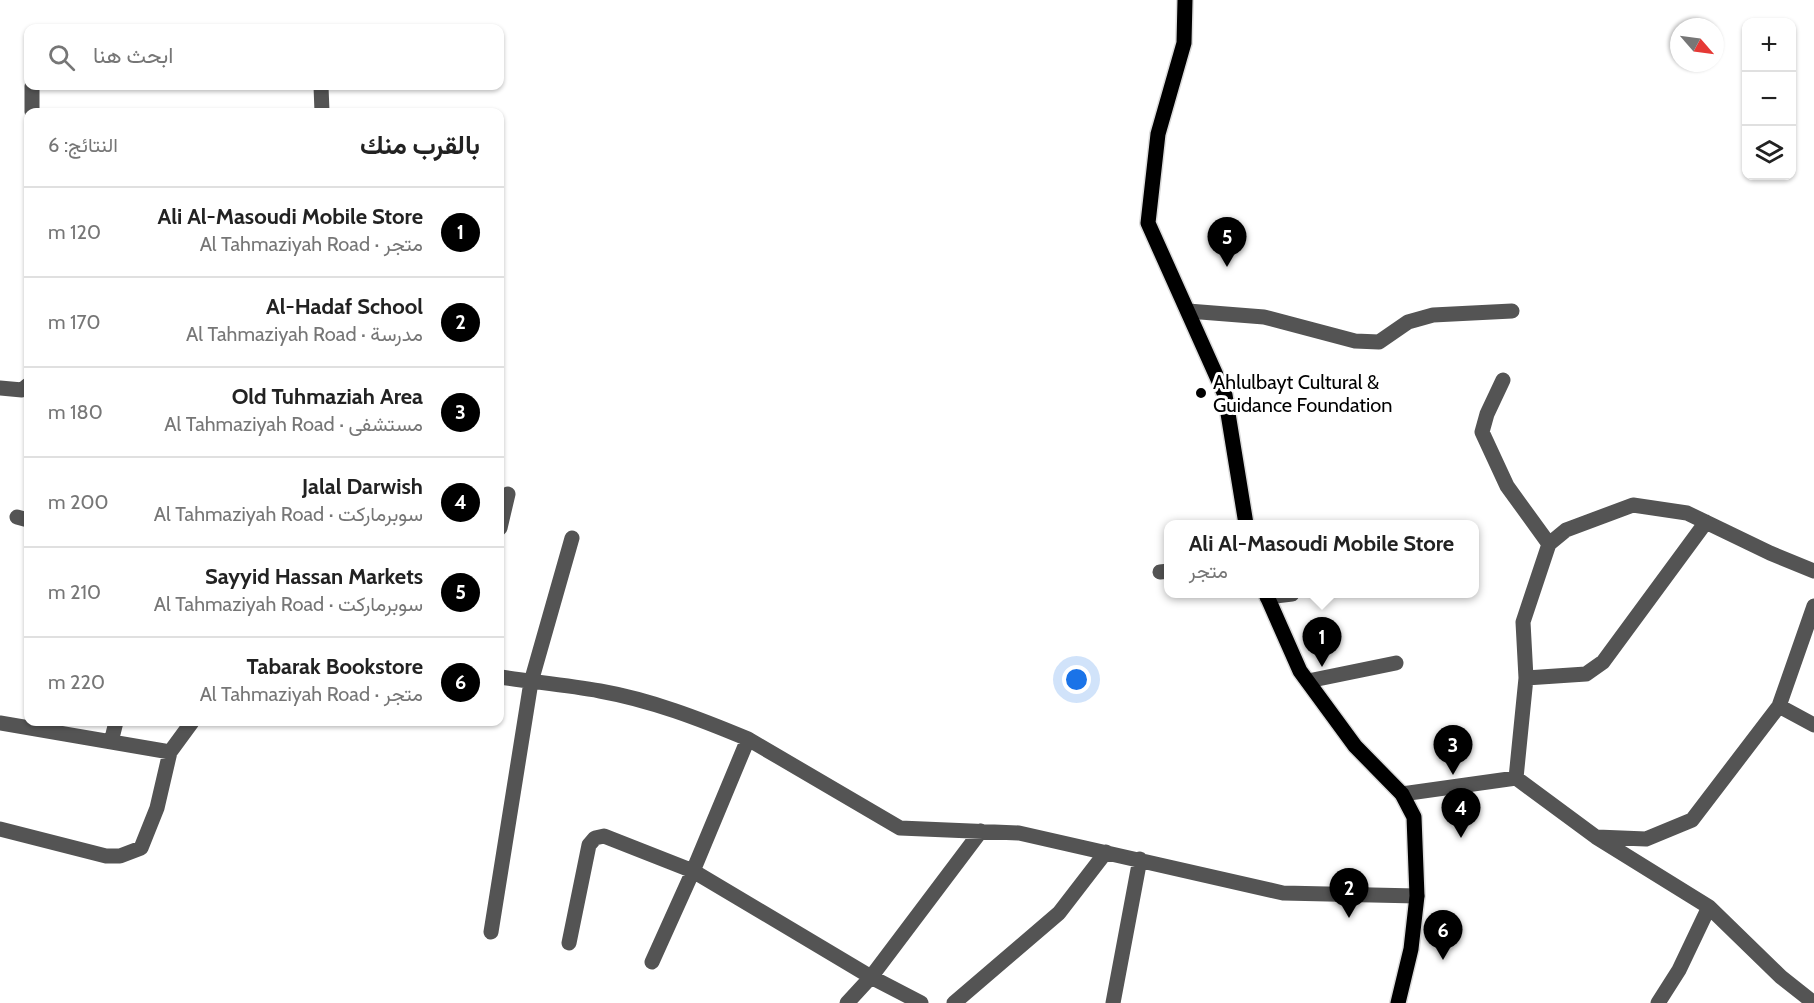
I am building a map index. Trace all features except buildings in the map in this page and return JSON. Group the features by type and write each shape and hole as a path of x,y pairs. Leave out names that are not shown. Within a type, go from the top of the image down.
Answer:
{"main road":[{"path":"1185,0 1184,43 1158,134 1148,223 1225,395 1244,520"},
{"path":"1267,598 1300,671 1355,746 1402,794 1414,817 1417,896 1411,950 1398,1003"}],"street":[{"path":"32,90 32,108"},
{"path":"321,90 322,108"},
{"path":"1188,311 1264,317 1355,341 1379,342 1408,322 1433,315 1512,311"},
{"path":"1503,380 1487,414 1482,432 1507,486 1549,544"},
{"path":"0,388 24,388"},
{"path":"504,511 508,494"},
{"path":"1516,778 1526,678 1523,622 1549,544 1566,530 1633,505 1687,513 1770,553 1814,571"},
{"path":"1526,678 1586,674 1604,662 1706,522"},
{"path":"490,932 531,681 572,538"},
{"path":"1596,837 1646,839 1692,820 1779,706 1814,606"},
{"path":"1308,681 1396,663"},
{"path":"504,678 601,691 656,705 748,739 900,828 1019,833 1283,893 1417,896"},
{"path":"1779,706 1814,725"},
{"path":"0,723 170,752"},
{"path":"111,742 115,726"},
{"path":"0,829 106,855 120,856 141,848 157,808 170,752 189,726"},
{"path":"652,962 748,739"},
{"path":"1402,794 1516,778 1596,837 1709,907 1781,977 1814,1003"},
{"path":"847,1003 871,977 981,831"},
{"path":"569,944 589,845 595,838 604,836 693,871 871,977 921,1003"},
{"path":"954,1003 1059,913 1106,852"},
{"path":"1113,1003 1140,859"},
{"path":"1658,1003 1679,970 1709,907"}],"place":[{"name":"Sayyid Hassan Markets","path":"1227,267"},
{"name":"Ahlulbayt Cultural & Guidance Foundation","path":"1201,393"},
{"name":"Ali Al-Masoudi Mobile Store","path":"1322,667"},
{"name":"Old Tuhmaziah Area","path":"1453,775"},
{"name":"Jalal Darwish","path":"1461,838"},
{"name":"Al-Hadaf School","path":"1349,918"},
{"name":"Tabarak Bookstore","path":"1443,960"}]}
